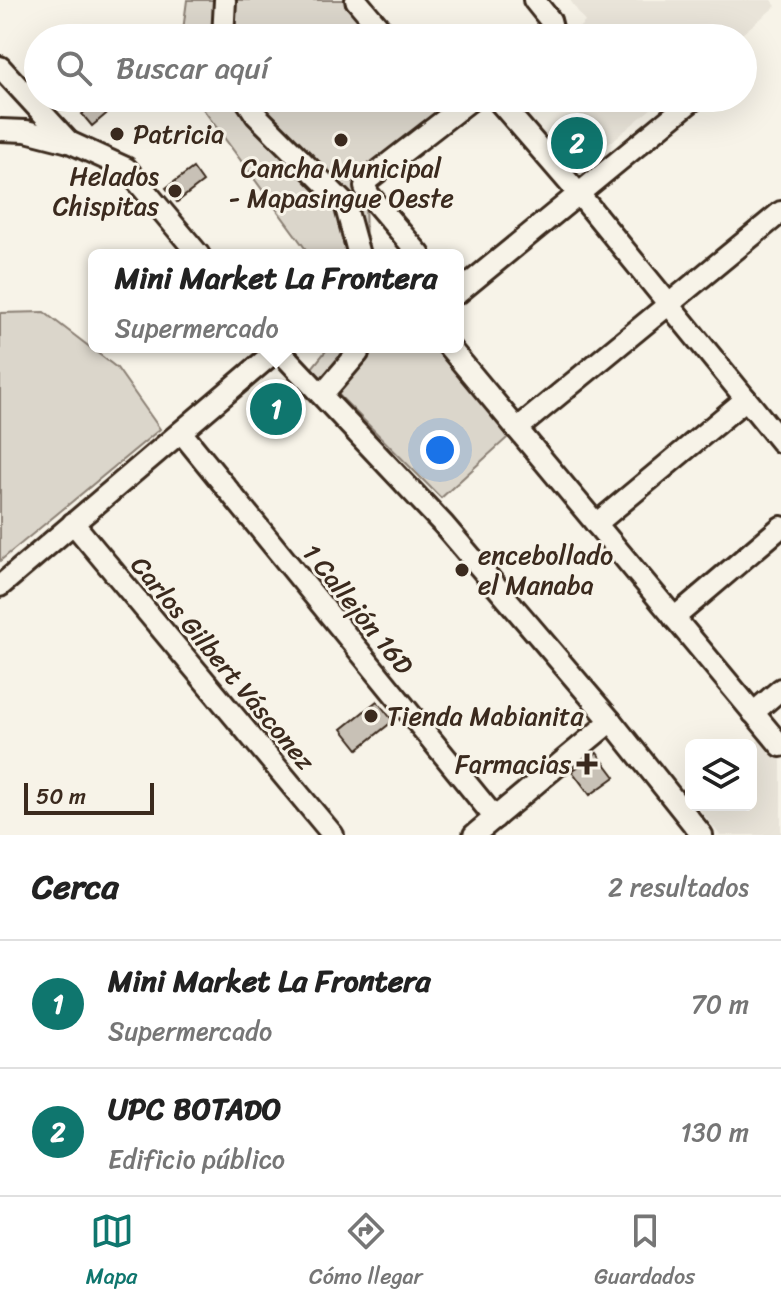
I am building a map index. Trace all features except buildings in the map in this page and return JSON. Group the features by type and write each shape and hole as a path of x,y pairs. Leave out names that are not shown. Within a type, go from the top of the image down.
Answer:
{"street":[{"path":"224,24 225,0"},
{"path":"356,0 376,24"},
{"path":"534,0 551,24"},
{"path":"0,67 24,93"},
{"path":"41,112 69,142"},
{"path":"254,112 345,204 357,249"},
{"path":"415,249 369,195 366,181 455,112"},
{"path":"508,112 781,442"},
{"path":"464,288 678,112"},
{"path":"0,130 26,131 69,142 126,168 194,249"},
{"path":"517,429 781,212"},
{"path":"0,586 271,353"},
{"path":"282,353 443,524 611,721 702,835"},
{"path":"322,395 358,353"},
{"path":"454,353 781,746"},
{"path":"596,524 746,399"},
{"name":"1 Callejón 16D","path":"181,432 495,818"},
{"name":"Carlos Gilbert Vásconez","path":"73,523 333,835"},
{"path":"674,618 781,527"},
{"path":"753,713 781,689"},
{"path":"474,835 611,721"}],"shaded area":[{"path":"187,0 356,0 376,24 184,24"},
{"path":"570,0 771,0 776,6 754,24 583,24 585,22"},
{"path":"205,112 450,112 452,114 365,187 366,249 306,249"},
{"path":"578,112 647,112 605,147"},
{"path":"44,312 88,346 88,353 97,353 117,368 160,429 0,561 0,313"},
{"path":"324,353 451,353 517,429 441,498 312,368"},
{"path":"765,735 781,755 781,835 720,835 701,811 757,811 757,741"}],"place":[{"name":"Patricia","path":"117,134"},
{"name":"Cancha Municipal - Mapasingue Oeste","path":"341,140"},
{"name":"UPC BOTADO","path":"577,143"},
{"name":"Helados Chispitas","path":"175,191"},
{"name":"Mini Market La Frontera","path":"276,409"},
{"name":"encebollado el Manaba","path":"462,570"},
{"name":"Tienda Mabianita","path":"371,716"},
{"name":"Farmacias","path":"587,764"}]}
